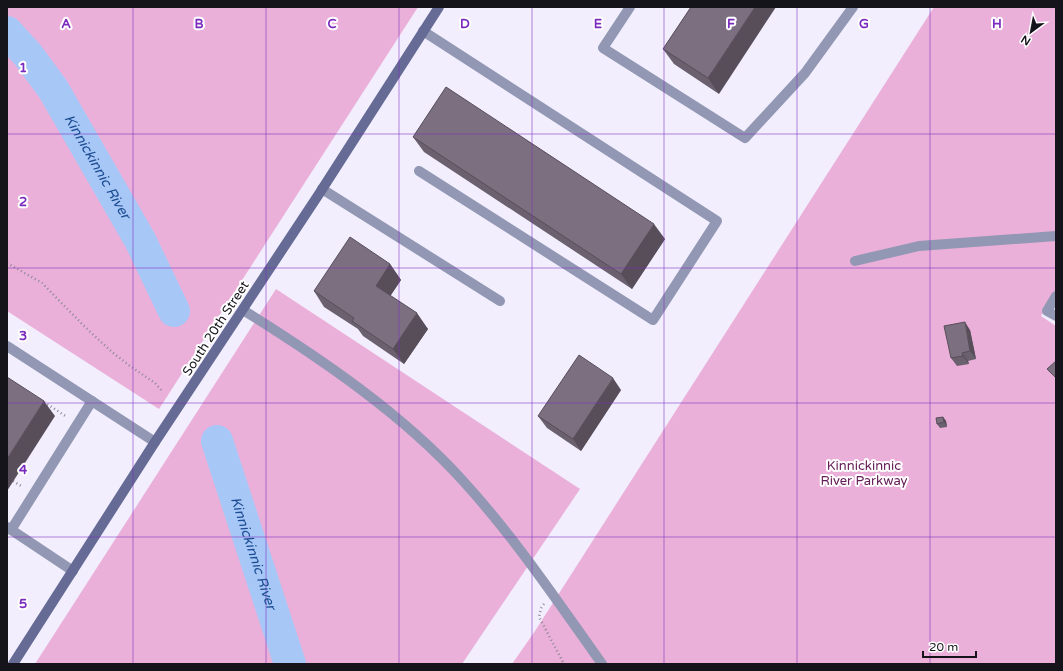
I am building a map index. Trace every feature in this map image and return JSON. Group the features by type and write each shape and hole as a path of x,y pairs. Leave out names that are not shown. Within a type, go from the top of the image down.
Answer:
{"street":[{"name":"South 20th Street","path":"13,664 155,442 243,310 439,7"},
{"path":"630,7 603,48 745,138 804,73 853,7"},
{"path":"419,171 653,320 717,221 423,31"},
{"path":"322,188 500,301"},
{"path":"855,261 919,246 1056,236"},
{"path":"1056,296 1046,311 1056,316"},
{"path":"243,310 342,376 384,408 424,442 463,481 500,524 552,592 602,664"},
{"path":"7,346 155,442"},
{"path":"73,571 9,528 92,401"}],"path":[{"path":"7,263 42,283 102,342 130,366 155,383 162,392"},
{"path":"38,399 70,419"},
{"path":"13,480 26,488"},
{"path":"552,592 541,608 539,617 564,664"}],"green space":[{"path":"7,7 418,7 159,409 7,311"},
{"name":"Kinnickinnic River Parkway","path":"934,7 1056,7 1056,291 1041,316 1056,326 1056,664 512,664 535,631"},
{"path":"276,289 580,489 462,664 35,664"}],"building":[{"path":"691,7 755,7 708,78 663,49"},
{"path":"446,87 654,224 621,274 413,137"},
{"path":"350,237 390,264 376,286 417,313 393,349 352,321 354,318 314,291"},
{"path":"965,322 970,351 962,353 963,356 951,358 944,326"},
{"path":"579,355 613,378 573,439 538,416"},
{"path":"1056,361 1056,378 1047,369"},
{"path":"7,377 44,401 7,459"},
{"path":"943,417 944,422 937,424 936,418"}],"waterway":[{"name":"Kinnickinnic River","path":"7,32 28,55 53,89 140,240 174,311"},
{"name":"Kinnickinnic River","path":"217,441 290,664"}]}
